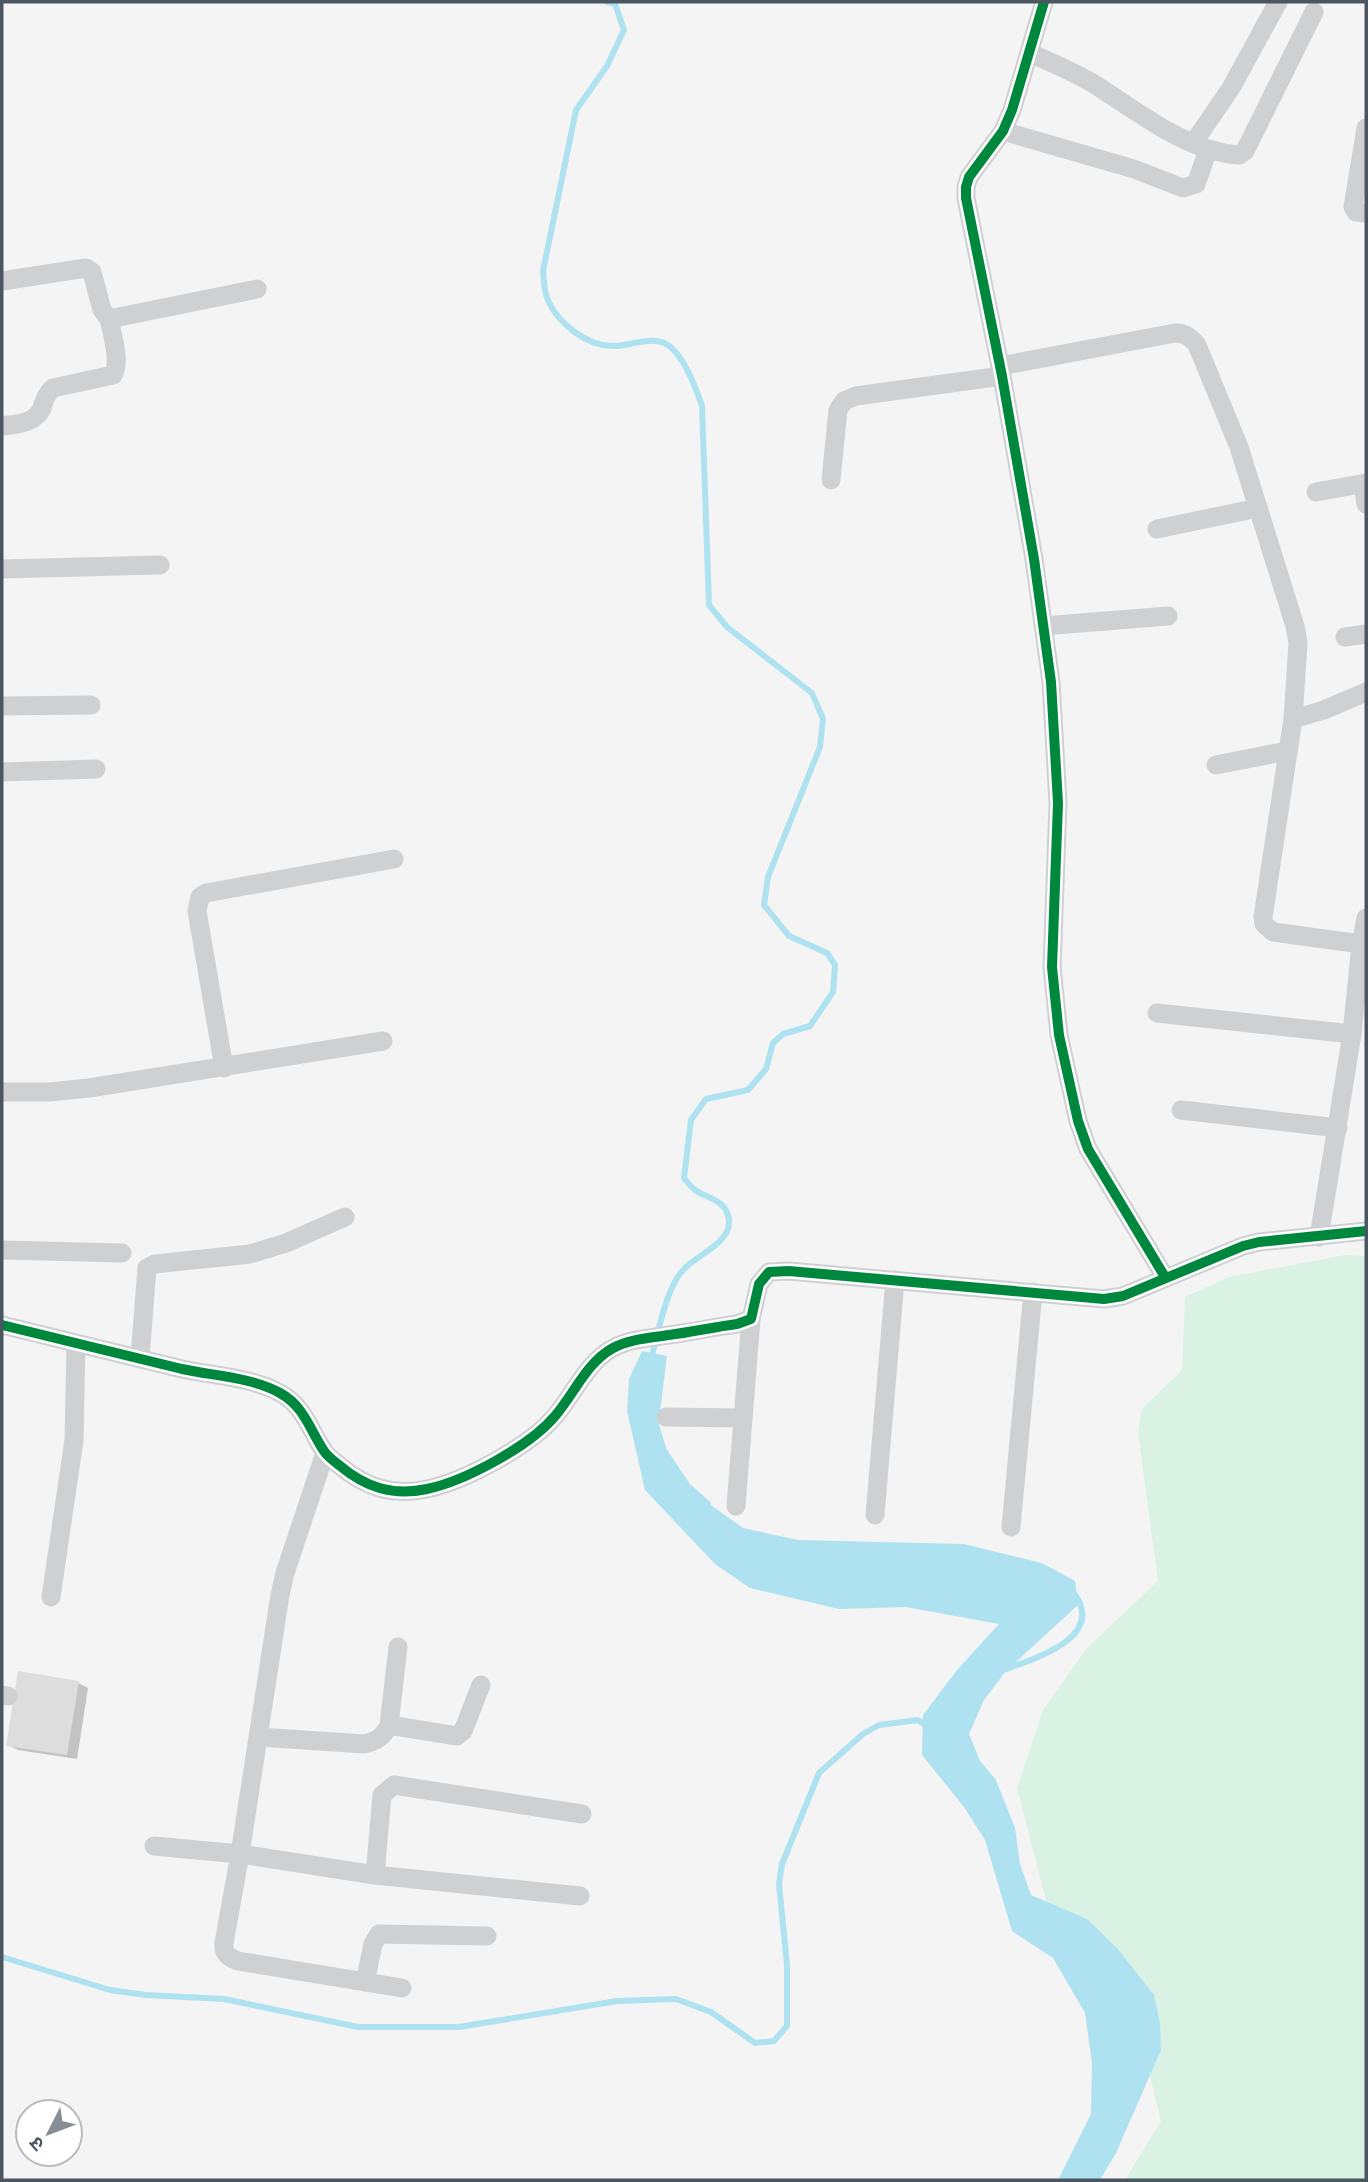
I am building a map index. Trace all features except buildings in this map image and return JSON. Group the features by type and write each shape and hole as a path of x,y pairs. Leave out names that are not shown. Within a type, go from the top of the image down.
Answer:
{"street":[{"path":"1044,2 1031,52 1003,131 969,177 965,187 969,224 1001,371 1034,559 1051,682 1058,803 1052,967 1059,1035 1078,1121 1088,1149 1165,1277"},
{"path":"1003,131 1190,188 1196,184 1201,146 1278,2"},
{"path":"1031,52 1090,82 1146,120 1201,146 1240,155 1245,151 1314,12"},
{"path":"1366,128 1353,207 1356,212 1366,213"},
{"path":"2,281 86,268 92,272 102,310 109,318 116,362 113,374 53,388 47,393 38,414 33,418 24,423 2,426"},
{"path":"109,318 257,289"},
{"path":"831,480 838,410 844,401 856,396 1001,371 1174,333 1191,337 1197,345 1231,426 1298,643 1293,719 1264,924 1273,932 1361,944"},
{"path":"1316,492 1365,483 1366,504"},
{"path":"1157,529 1258,508"},
{"path":"2,569 160,565"},
{"path":"1043,626 1168,616"},
{"path":"1345,638 1366,634"},
{"path":"1293,719 1324,710 1366,692"},
{"path":"2,706 91,705"},
{"path":"1216,765 1287,751"},
{"path":"2,772 96,769"},
{"path":"224,1068 197,911 200,897 206,893 394,859"},
{"path":"1320,1237 1352,1034 1366,918"},
{"path":"1157,1013 1352,1034"},
{"path":"2,1092 50,1092 89,1088 383,1041"},
{"path":"1181,1110 1338,1128"},
{"path":"141,1357 147,1268 155,1264 268,1250 345,1217"},
{"path":"736,1506 751,1319 759,1284 769,1272 789,1270 1104,1299 1123,1296 1243,1246 1366,1231"},
{"path":"2,1250 122,1253"},
{"path":"875,1516 895,1280"},
{"path":"1011,1527 1033,1292"},
{"path":"2,1325 184,1369 247,1381 279,1393 296,1405 310,1424 325,1453 355,1479 377,1489 401,1492 449,1483 478,1470 534,1436 553,1419 595,1361 613,1347 633,1341 737,1324 751,1319"},
{"path":"51,1597 73,1451 76,1344"},
{"path":"666,1417 743,1419"},
{"path":"325,1453 285,1573 223,1950 238,1961 402,1988"},
{"path":"260,1737 364,1744 375,1742 383,1736 389,1725 398,1647"},
{"path":"389,1725 457,1736 463,1731 481,1685"},
{"path":"375,1875 382,1795 394,1785 582,1814"},
{"path":"154,1846 240,1854 375,1875 580,1896"},
{"path":"365,1982 373,1944 379,1934 487,1936"}],"green space":[{"path":"1345,1255 1366,1256 1366,2180 1125,2180 1161,2121 1146,2060 1049,1912 1017,1788 1043,1710 1087,1648 1158,1581 1138,1432 1142,1409 1182,1370 1185,1297 1229,1277"}],"water":[{"path":"642,1351 667,1356 657,1435 698,1496 743,1528 798,1540 964,1544 1042,1563 1075,1581 1078,1605 1006,1671 984,1700 969,1734 980,1761 996,1780 1015,1828 1020,1864 1031,1895 1087,1919 1117,1948 1154,1995 1160,2023 1161,2050 1116,2153 1100,2180 1058,2180 1091,2114 1092,2063 1085,2013 1053,1958 1012,1931 985,1840 964,1807 922,1755 923,1715 957,1670 999,1624 906,1607 839,1609 750,1588 715,1564 645,1490 627,1411 629,1379"}],"waterway":[{"path":"607,2 615,4 624,30 607,66 576,110 543,271 546,295 558,316 584,338 615,346 655,341 668,345 684,364 693,382 702,406 709,605 727,627 812,693 823,719 820,747 768,877 764,905 789,936 827,953 835,965 833,992 810,1026 783,1034 773,1043 766,1069 748,1090 706,1099 691,1120 684,1178 695,1190 722,1205 728,1215 729,1224 722,1239 684,1269 672,1287 651,1359"},
{"path":"656,1425 663,1448"},
{"path":"690,1488 708,1504"},
{"path":"1003,1670 1047,1653 1074,1634 1081,1622 1082,1609 1074,1593"},
{"path":"2,1957 110,1990 146,1995 224,1999 358,2027 459,2027 617,2001 676,1999 711,2012 755,2043 774,2041 787,2026 787,1965 779,1884 782,1864 819,1773 863,1734 879,1725 918,1720 929,1727"}],"cycle path":[{"path":"1044,2 1012,110 1003,131 969,177 966,198 1002,376 1034,559 1051,682 1058,803 1052,967 1059,1035 1078,1121 1088,1149 1165,1277"},
{"path":"2,1325 182,1369 245,1380 269,1388 295,1405 326,1453 349,1473 380,1488 415,1491 442,1485 478,1470 530,1439 555,1416 596,1361 613,1348 633,1341 737,1324 751,1319 759,1284 769,1272 789,1271 1104,1299 1123,1296 1243,1246 1366,1231"}]}
